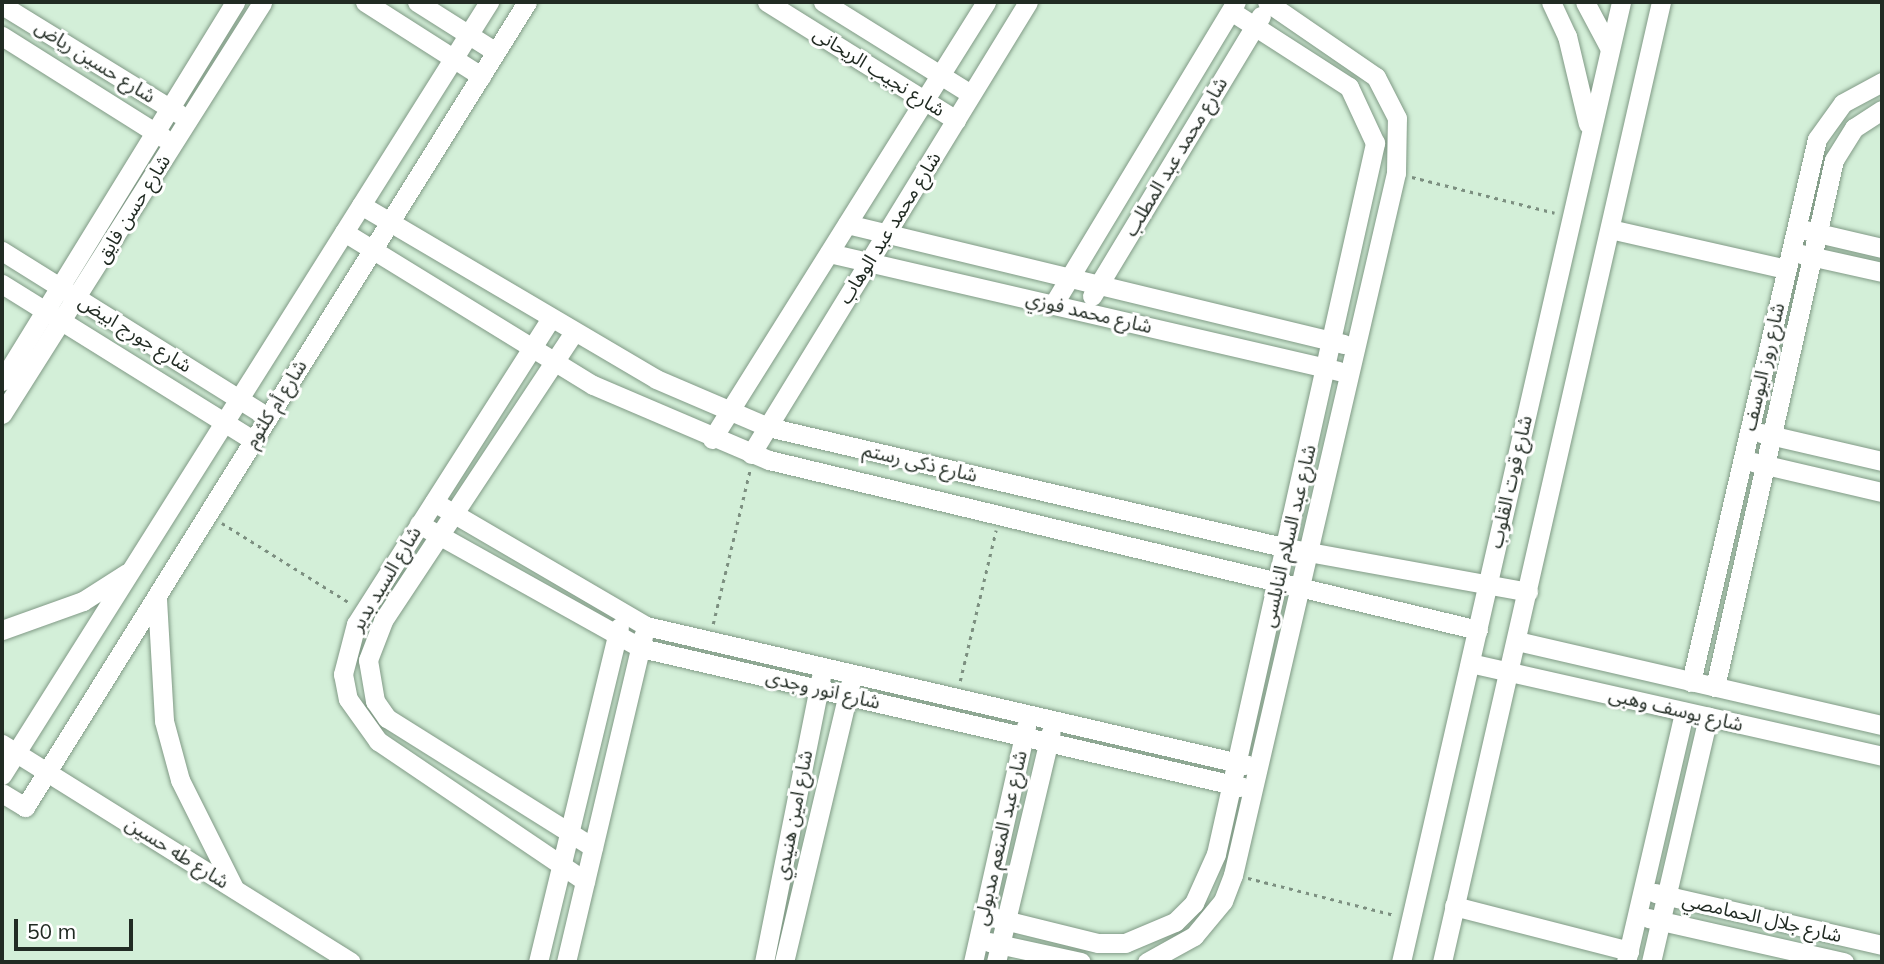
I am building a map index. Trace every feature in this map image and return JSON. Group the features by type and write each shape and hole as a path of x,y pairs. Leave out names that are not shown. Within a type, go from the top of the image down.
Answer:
{"street":[{"name":"شارع حسن فايق","path":"2,381 234,2"},
{"name":"شارع حسن فايق","path":"2,414 63,322 262,2"},
{"path":"365,2 481,76"},
{"path":"417,2 496,51"},
{"name":"شارع أم كلثوم","path":"2,775 9,749 131,571 489,2"},
{"name":"شارع أم كلثوم","path":"2,793 25,807 527,2"},
{"name":"شارع نجيب الريحانى","path":"767,2 956,120"},
{"name":"شارع نجيب الريحانى","path":"823,2 971,94"},
{"name":"شارع محمد عبد الوهاب","path":"712,439 986,2"},
{"name":"شارع محمد عبد الوهاب","path":"752,454 1028,2"},
{"name":"شارع محمد عبد المطلب","path":"1083,312 1269,2"},
{"name":"شارع عبد السلام النابلسى","path":"1147,962 1194,936 1223,901 1233,875 1396,173 1396,118 1376,77 1269,2"},
{"path":"1551,2 1582,85 1590,135"},
{"path":"1584,2 1610,49"},
{"name":"شارع قوت القلوب","path":"1401,962 1621,2"},
{"path":"1442,962 1661,2"},
{"name":"شارع حسين رياض","path":"2,5 188,120"},
{"name":"شارع محمد عبد المطلب","path":"1052,305 1234,6"},
{"name":"شارع عبد السلام النابلسى","path":"984,915 1112,943 1152,936 1175,922 1208,880 1374,164 1370,123 1334,73 1255,26 1234,6"},
{"name":"شارع حسين رياض","path":"2,36 174,144"},
{"name":"شارع روز اليوسف","path":"1691,682 1788,260 1828,120 1861,91 1882,82"},
{"name":"شارع روز اليوسف","path":"1714,719 1770,435 1842,143 1882,110"},
{"name":"شارع ذكى رستم","path":"361,205 574,332 728,413 768,427 1286,548 1528,592"},
{"name":"شارع محمد فوزي","path":"847,224 1355,347"},
{"path":"1796,228 1882,248"},
{"path":"1610,229 1788,260 1812,256 1882,272"},
{"name":"شارع ذكى رستم","path":"344,232 555,361 712,439 752,454 1478,630"},
{"name":"شارع جورج ابيض","path":"2,251 268,417"},
{"name":"شارع محمد فوزي","path":"829,253 1349,373"},
{"name":"شارع جورج ابيض","path":"2,284 253,440"},
{"name":"شارع السيد بدير","path":"551,318 364,611 346,648 343,674 360,722 378,741 585,881"},
{"name":"شارع السيد بدير","path":"574,332 373,639 369,681 375,701 387,718 593,847"},
{"path":"1749,430 1882,461"},
{"path":"1742,459 1882,492"},
{"name":"شارع انور وجدى","path":"434,502 622,617 646,626 1258,767"},
{"name":"شارع انور وجدى","path":"419,524 617,639 640,648 1253,789"},
{"path":"2,630 83,601 131,571"},
{"path":"157,598 164,721 199,826 236,890"},
{"path":"538,962 564,866 622,617"},
{"path":"566,962 646,626"},
{"name":"شارع يوسف وهبى","path":"1517,641 1882,725"},
{"name":"شارع يوسف وهبى","path":"1470,663 1882,756"},
{"name":"شارع امين هنيدي","path":"764,962 824,667"},
{"name":"شارع امين هنيدي","path":"784,962 853,674"},
{"path":"1454,906 1628,956 1684,712"},
{"name":"شارع عبد المنعم مدبولى","path":"973,962 1029,714"},
{"path":"1651,962 1714,719"},
{"name":"شارع عبد المنعم مدبولى","path":"998,953 1054,720"},
{"name":"شارع طه حسين","path":"9,749 351,962"},
{"name":"شارع جلال الحمامصي","path":"1643,891 1882,946"},
{"name":"شارع جلال الحمامصي","path":"1637,916 1822,960 1847,962"},
{"path":"1822,960 1828,933"},
{"path":"978,939 998,953 1081,962"},
{"path":"1847,962 1854,939"}],"path":[{"path":"1396,173 1572,217"},
{"path":"709,640 752,454"},
{"path":"207,514 364,611"},
{"path":"956,698 999,514"},
{"path":"1233,875 1411,920"}]}
